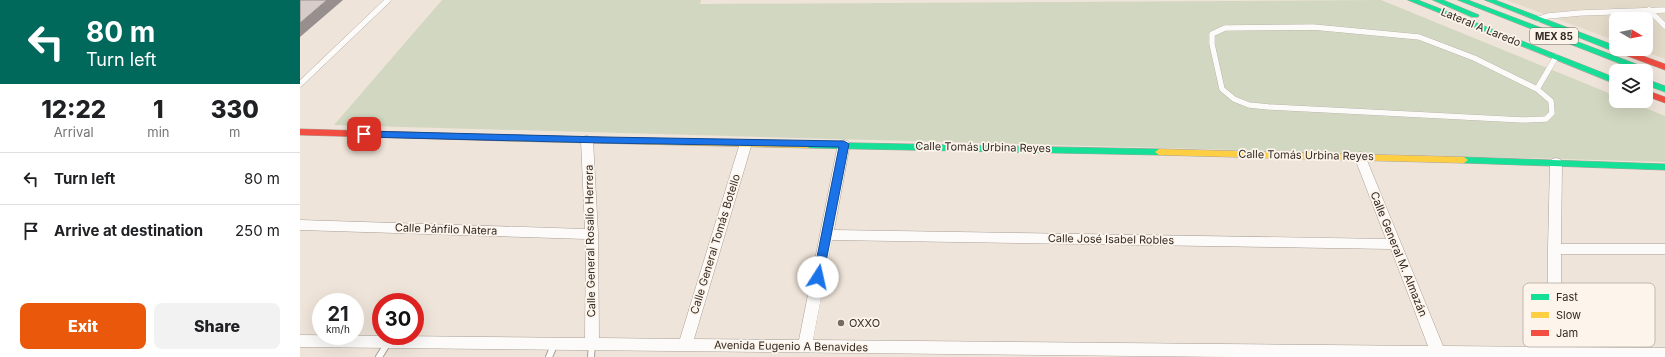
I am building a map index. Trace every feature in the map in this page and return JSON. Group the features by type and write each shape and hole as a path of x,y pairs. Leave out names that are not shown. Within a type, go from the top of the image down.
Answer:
{"main road":[{"name":"Lateral A Laredo","path":"1412,0 1609,78"},
{"name":"MEX 85","path":"1437,0 1517,31"},
{"name":"MEX 85","path":"1462,0 1628,64"},
{"path":"1489,0 1609,46"},
{"path":"1636,56 1665,67"},
{"path":"1653,85 1665,89"},
{"path":"1653,96 1665,100"},
{"name":"Calle Tomás Urbina Reyes","path":"300,132 587,140 844,144 1360,156 1665,167"}],"street":[{"name":"Calle General Rosalío Herrera","path":"587,140 592,234 592,350"},
{"name":"Calle General Tomás Botello","path":"685,345 746,143"},
{"path":"805,346 844,144"},
{"name":"Calle General M. Almazán","path":"1360,156 1438,352"},
{"path":"1554,283 1556,162"},
{"name":"Calle Pánfilo Natera","path":"300,225 592,234"},
{"name":"Calle José Isabel Robles","path":"826,235 1396,244"},
{"path":"1554,249 1665,249"},
{"name":"Avenida Eugenio A Benavides","path":"300,341 372,341"},
{"name":"Avenida Eugenio A Benavides","path":"424,341 555,343 592,350 685,345 1665,355"},
{"path":"1555,347 1555,354"}],"lane":[{"path":"300,84 388,0"},
{"path":"1649,10 1665,26"},
{"path":"1539,19 1548,16 1580,13 1665,10"},
{"path":"1313,27 1419,37 1474,58 1536,89 1550,99 1552,113 1546,119 1523,120 1249,105 1234,100 1222,89 1212,44 1212,34 1225,28 1313,27"},
{"path":"1536,89 1556,57"},
{"path":"549,357 555,343"},
{"path":"379,357 386,345"}],"shaded area":[{"path":"1507,0 1665,0 1665,59 1653,55 1653,12 1609,12 1609,38"}],"green space":[{"path":"442,0 701,0 700,4 1381,0 1609,93 1609,108 1646,108 1665,116 1665,162 334,125"}],"building":[{"path":"300,0 327,0 300,23"}],"traffic: fast":[{"path":"1412,0 1609,78"},
{"path":"1437,0 1475,15"},
{"path":"1462,0 1628,64"},
{"path":"1489,0 1609,46"},
{"path":"1653,85 1665,89"},
{"path":"808,145 1159,152"},
{"path":"1464,160 1665,167"}],"traffic: slow":[{"path":"508,138 808,145"},
{"path":"1159,152 1464,160"}],"traffic: jam":[{"path":"1636,56 1665,67"},
{"path":"1653,96 1665,100"},
{"path":"300,132 508,138"}],"place":[{"name":"OXXO","path":"841,323"}],"route":[{"path":"364,134 844,144 818,277"}]}
